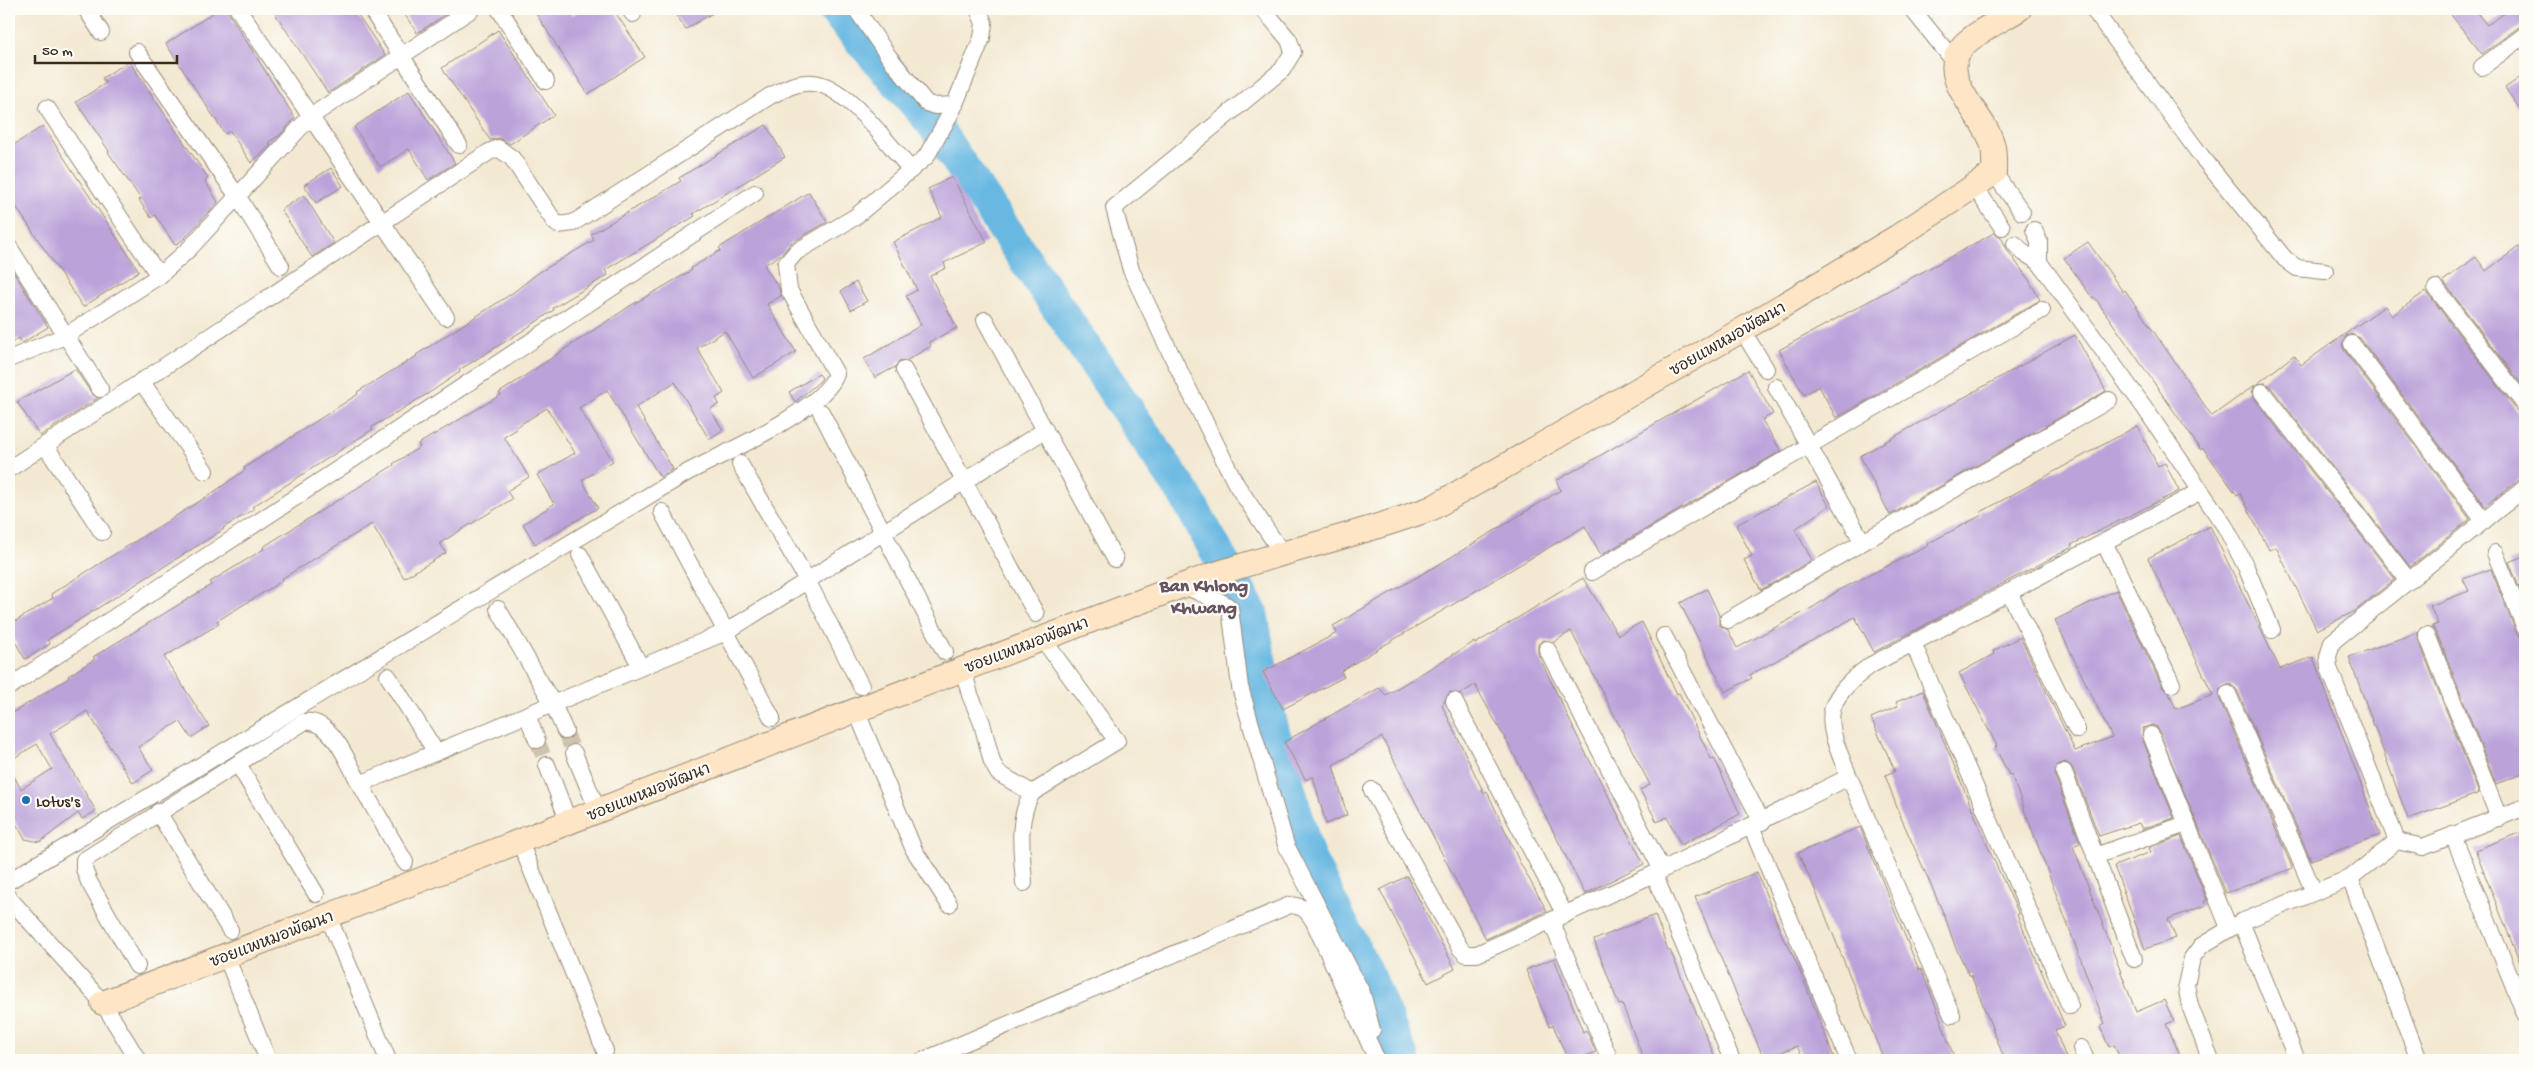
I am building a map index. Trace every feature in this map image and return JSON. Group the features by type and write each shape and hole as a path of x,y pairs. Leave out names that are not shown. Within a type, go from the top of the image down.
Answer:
{"street":[{"path":"86,9 101,32"},
{"path":"238,9 446,317"},
{"path":"371,9 459,145"},
{"path":"9,359 65,336 159,276 190,248 310,117 472,9"},
{"path":"499,9 546,81"},
{"path":"856,9 926,103 954,108"},
{"path":"9,881 688,472 778,426 828,389 836,374 789,290 786,264 796,252 855,217 926,157 954,108 982,38 984,23 978,9"},
{"path":"1912,9 1954,62"},
{"path":"2002,227 1985,180 1992,142 1960,88 1955,74 1954,62 1962,47 2019,9"},
{"path":"2093,9 2202,157 2285,260 2297,268 2325,271"},
{"path":"1264,10 1289,40 1293,52 1282,70 1114,208 1131,270 1169,350 1236,484 1282,553"},
{"path":"2482,67 2525,35"},
{"path":"138,52 238,197 281,266"},
{"path":"9,469 381,222 498,148 512,158 558,225 573,223 770,96 795,85 812,82 829,86 850,101 911,170"},
{"path":"47,108 159,276"},
{"path":"1985,180 2022,212"},
{"name":"ซอยแพหมอพัฒนา","path":"103,1003 963,668 1189,583 1258,559 1387,525 1432,508 1742,330 1897,237 1985,180"},
{"path":"9,687 755,193"},
{"path":"2034,230 2039,241 2038,262"},
{"path":"2015,244 2024,253 2038,262 2144,406 2226,528 2246,568 2272,630"},
{"path":"9,247 100,389"},
{"path":"2436,288 2525,406"},
{"path":"1592,572 2042,310"},
{"path":"986,320 1115,559"},
{"path":"1742,330 1766,369"},
{"path":"2352,344 2484,521"},
{"path":"904,370 1036,614"},
{"path":"141,381 206,471"},
{"path":"1776,387 1807,446 1862,541"},
{"path":"2262,392 2409,582"},
{"path":"1728,620 2109,400"},
{"path":"821,412 945,652"},
{"path":"360,784 726,632 1045,430"},
{"path":"45,445 102,532"},
{"path":"740,464 807,580 861,686"},
{"path":"2398,841 2329,668 2328,657 2332,642 2525,488"},
{"path":"1952,1015 1849,777 1830,723 1832,707 1839,693 1852,680 1872,666 2201,491"},
{"path":"662,512 772,718"},
{"path":"2104,542 2172,684"},
{"path":"2495,553 2525,628"},
{"path":"580,555 641,667"},
{"path":"1189,583 1201,595 1223,602 1230,608 1240,687 1286,845 1364,999 1369,1024 1386,1060"},
{"path":"2009,592 2077,730"},
{"path":"498,609 553,704 565,731"},
{"path":"2426,635 2499,818"},
{"path":"1664,636 1756,824 1848,1058"},
{"path":"1024,883 1022,831 1024,807 1032,793 1117,741 1042,638"},
{"path":"1913,643 2070,1006"},
{"path":"1547,649 1658,872 1732,1060"},
{"path":"963,668 970,695 982,723 992,762 998,773 1032,793"},
{"path":"388,676 436,752"},
{"path":"2228,694 2314,892"},
{"path":"1454,701 1558,918 1610,1060"},
{"path":"856,710 914,850 950,904"},
{"path":"527,715 536,740"},
{"path":"137,966 89,882 84,870 84,860 304,722 313,721 329,730 405,862"},
{"path":"2151,735 2186,824 2235,925 2296,1060"},
{"path":"574,754 598,811"},
{"path":"238,764 316,894"},
{"path":"547,765 569,823"},
{"path":"2064,772 2134,960"},
{"path":"1372,790 1460,948 1466,954 1478,954 1658,872 1849,777"},
{"path":"2398,841 2423,847 2525,807"},
{"path":"158,812 230,930"},
{"path":"2095,856 2186,824"},
{"path":"2454,835 2525,1014"},
{"path":"2211,1060 2190,1006 2186,985 2192,958 2201,946 2235,925 2350,878 2398,841"},
{"path":"520,842 605,1051"},
{"path":"2350,878 2419,1060"},
{"path":"9,898 103,1003 138,1060"},
{"path":"924,1060 1290,905 1299,906 1307,910 1314,922 1376,1060"},
{"path":"328,916 388,1060"},
{"path":"226,956 268,1060"}],"building":[{"path":"219,9 226,9 295,118 280,135 269,142 271,145 251,163 230,131 225,134 166,44"},
{"path":"272,9 354,9 385,55 328,93"},
{"path":"401,9 454,9 417,33"},
{"path":"533,9 568,9 572,15 582,9 613,9 645,57 588,94"},
{"path":"672,9 719,9 686,29"},
{"path":"2460,9 2474,9 2487,25 2511,9 2525,9 2525,25 2519,27 2482,54 2451,15"},
{"path":"498,30 554,115 510,144 499,138 490,140 442,68"},
{"path":"129,61 208,178 205,181 218,202 184,239 175,245 155,215 151,218 139,200 141,199 76,102 106,83 102,78"},
{"path":"2525,74 2525,116 2505,88"},
{"path":"409,91 455,163 428,180 409,149 380,167 354,127"},
{"path":"766,125 785,157 693,214 695,216 605,270 608,275 553,308 554,310 459,370 460,372 429,393 372,427 373,429 252,507 254,509 224,529 47,640 50,644 25,659 9,631 9,625 53,598 51,594 211,494 245,470 244,468 358,394 357,392 417,356 511,294 538,273 594,240 591,234 681,181 679,178"},
{"path":"43,126 139,271 83,307 9,196 9,148"},
{"path":"331,168 343,186 316,203 304,185"},
{"path":"952,177 987,242 944,263 946,268 930,276 957,328 929,342 931,346 906,361 899,361 895,367 875,378 864,359 921,325 906,296 917,290 893,242 942,217 928,189"},
{"path":"809,192 827,222 791,243 782,254 764,265 779,288 781,296 767,304 796,352 753,378 725,331 697,348 724,393 716,398 719,404 710,409 723,430 709,439 675,382 636,407 673,469 660,477 607,390 579,408 613,461 582,480 598,508 535,544 523,524 554,504 537,475 575,453 547,408 516,427 517,429 504,437 529,477 507,491 512,499 440,543 446,553 404,578 372,524 281,579 282,581 217,621 219,624 164,657 209,726 191,738 180,721 138,747 153,770 133,783 87,711 50,734 96,811 82,819 78,813 40,842 25,839 9,812 9,767 21,789 52,769 37,744 9,761 9,715 69,678 68,676 95,659 93,657 211,585 210,582 264,549 263,547 394,465 420,447 418,444 501,395 499,393 630,306 692,270 691,268 721,250 719,248"},
{"path":"304,195 334,243 312,257 281,210"},
{"path":"1994,233 2001,237 2040,300 1836,418 1819,386 1804,395 1779,350"},
{"path":"2088,242 2123,292 2125,290 2212,416 2255,385 2252,393 2254,398 2395,579 2355,611 2317,630 2276,547 2269,550 2240,493 2237,495 2203,448 2201,450 2095,298 2093,299 2064,258"},
{"path":"2525,242 2525,389 2443,281 2476,257 2486,271"},
{"path":"9,265 48,327 22,343 19,338 9,344"},
{"path":"856,282 867,301 851,310 841,291"},
{"path":"2426,291 2517,411 2525,415 2525,478 2519,480 2485,506 2360,338 2351,334 2346,336 2342,345 2344,350 2470,519 2410,567 2270,386 2265,383 2257,384 2294,355 2301,365 2385,306 2392,316"},
{"path":"2075,335 2106,391 1890,515 1860,456"},
{"path":"75,369 92,394 98,398 40,436 17,402"},
{"path":"1748,370 1773,414 1762,420 1781,451 1601,555 1585,526 1341,671 1344,677 1283,709 1263,672 1337,633 1333,626 1561,490 1556,481"},
{"path":"819,374 822,378 820,381 795,402 789,392"},
{"path":"2137,426 2158,466 2165,463 2179,491 2071,545 2072,547 1874,652 1855,617 1750,675 1752,678 1725,692 1680,603 1707,589 1719,615 1719,625 1728,630 1737,648 1815,606 1839,590 1928,546 1927,544 1982,515 1981,512"},
{"path":"1816,482 1829,506 1795,529 1812,560 1761,590 1744,560 1752,556 1736,525"},
{"path":"2210,526 2280,669 2313,657 2380,835 2311,860 2237,690 2230,684 2220,688 2219,698 2292,867 2291,869 2226,893 2157,727 2152,725 2143,728 2142,738 2174,818 2142,829 2139,823 2099,836 2073,768 2066,762 2057,765 2055,776 2080,843 2073,846 2136,1012 2164,1000 2174,1021 2166,1024 2182,1060 2121,1060 2114,1045 2109,1047 2100,1027 2105,1024 2011,774 2009,775 1995,747 1997,746 1959,673 1994,654 1993,651 2020,637 2075,751 2112,737 2055,620 2116,590 2163,688 2169,693 2176,709 2213,695 2148,558"},
{"path":"2525,556 2525,602 2509,562"},
{"path":"2491,569 2516,632 2519,636 2525,638 2525,773 2496,784 2436,631 2432,626 2438,624 2430,606 2469,591 2463,579"},
{"path":"1583,578 1618,635 1642,622 1711,759 1714,758 1740,814 1681,845 1667,817 1657,822 1640,790 1650,785 1571,631 1554,642 1543,640 1538,644 1538,654 1580,742 1644,864 1585,894 1516,758 1475,685 1460,694 1450,692 1442,705 1484,793 1487,791 1519,861 1547,911 1486,939 1382,737 1333,765 1347,815 1326,824 1313,776 1306,780 1284,742 1379,688 1386,695 1474,642 1475,644"},
{"path":"2418,632 2418,639 2478,791 2477,794 2408,819 2349,657"},
{"path":"1923,691 2065,1026 2055,1030 2067,1060 2005,1060 1971,975 1969,975 1955,946 1945,917 1899,813 1885,775 1895,771 1871,718 1898,706 1896,702"},
{"path":"1860,827 1919,970 1921,969 1955,1060 1884,1060 1811,880 1798,853"},
{"path":"2525,831 2525,973 2524,973 2475,850"},
{"path":"2181,836 2207,900 2204,901 2206,905 2168,919 2176,938 2145,949 2114,866 2151,852 2149,848"},
{"path":"1757,872 1785,943 1787,942 1802,976 1835,1060 1804,1060 1797,1046 1764,1059 1695,897"},
{"path":"1407,876 1455,969 1428,983 1380,890"},
{"path":"1655,915 1668,950 1670,950 1716,1060 1644,1060 1622,1004 1619,1005 1594,940"},
{"path":"1554,958 1583,1032 1586,1030 1596,1052 1575,1060 1568,1060 1553,1025 1549,1026 1526,970"}],"waterway":[{"path":"834,9 931,121 1185,495 1251,613 1270,721 1307,855 1371,983 1403,1060"}],"tunnel":[{"path":"565,731 574,753"},
{"path":"537,740 547,765"}],"place":[{"name":"Lotus's","path":"26,800"}],"district":[{"name":"Ban Khlong Khwang","path":"1204,595"}]}
